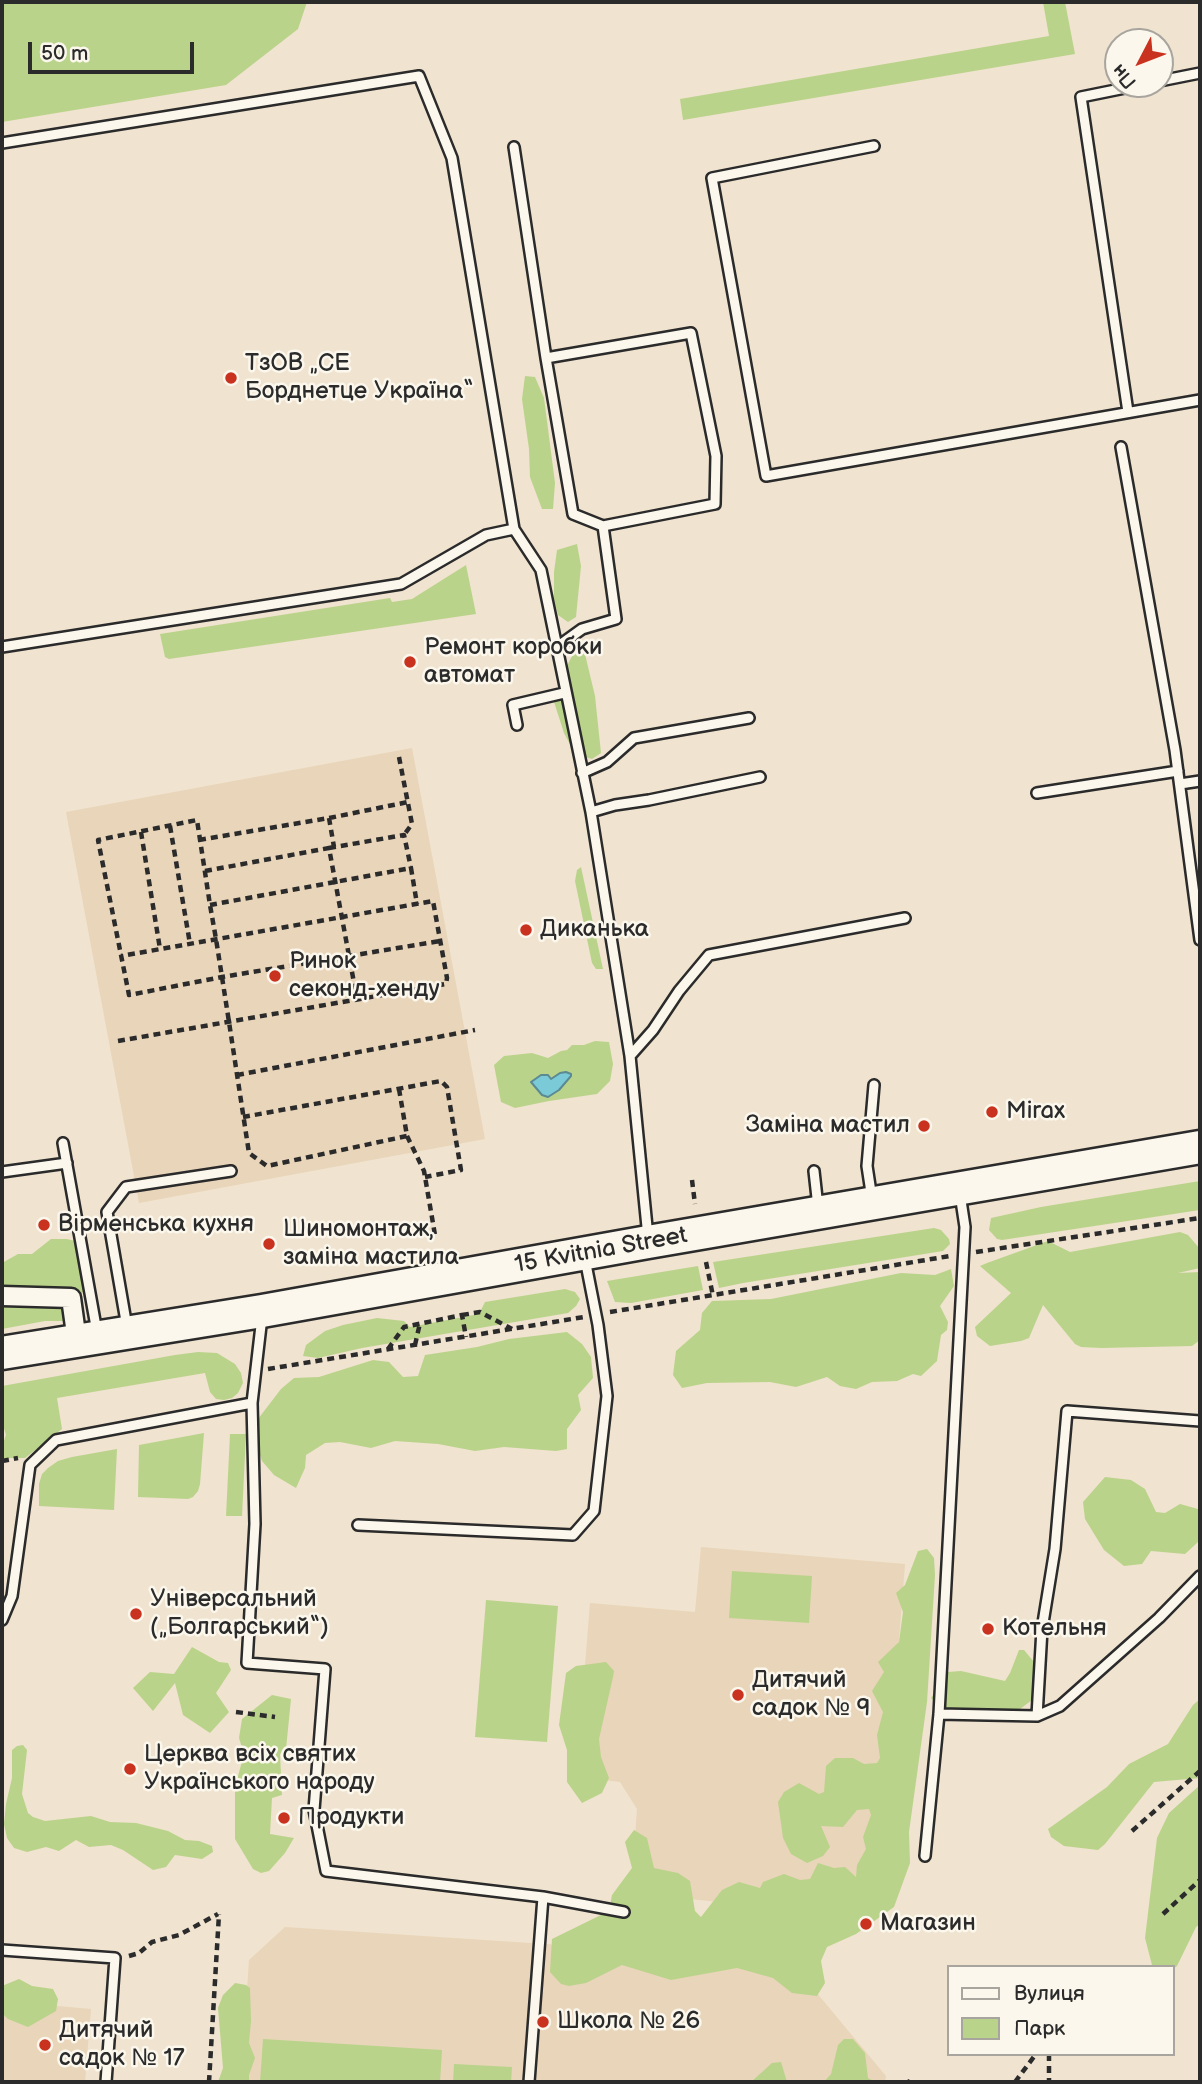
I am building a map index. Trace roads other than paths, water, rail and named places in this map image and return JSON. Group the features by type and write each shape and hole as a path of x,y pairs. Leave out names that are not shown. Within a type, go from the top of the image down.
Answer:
{"highway":[{"name":"15 Kvitnia Street","path":"2,1353 262,1311 1200,1147"}],"street":[{"path":"2,1296 71,1298 101,1337"}],"lane":[{"path":"1174,78 1200,73"},
{"path":"2,143 419,76 452,158 514,529 541,570 564,693 591,812 629,1056 648,1242"},
{"path":"1104,92 1081,97 1128,412"},
{"path":"874,146 712,178 766,476 1200,400"},
{"path":"514,147 546,358 572,514 603,527 715,503 716,456 691,333 546,358"},
{"path":"1121,447 1178,771 1200,940"},
{"path":"556,648 582,629 616,620 603,527"},
{"path":"2,647 401,584 486,535 514,529"},
{"path":"517,724 513,705 564,693"},
{"path":"582,773 607,762 634,738 749,718"},
{"path":"1037,793 1178,771"},
{"path":"591,812 760,777"},
{"path":"1180,784 1200,781"},
{"path":"629,1056 653,1030 709,955 905,918"},
{"path":"873,1205 867,1166 874,1085"},
{"path":"63,1143 101,1337"},
{"path":"2,1172 66,1163"},
{"path":"101,1337 107,1212 127,1187 231,1171"},
{"path":"814,1171 819,1213"},
{"path":"925,1856 939,1714 965,1227 960,1189"},
{"path":"358,1524 573,1535 594,1511 607,1396 596,1314 584,1254"},
{"path":"262,1311 252,1403 255,1524 247,1662 325,1670 314,1810 326,1871 543,1897 624,1912"},
{"path":"2,1620 12,1596 30,1465 56,1440 252,1403"},
{"path":"1037,1716 1042,1629 1055,1549 1067,1411 1200,1421"},
{"path":"939,1714 1037,1716 1060,1706 1159,1618 1200,1576"},
{"path":"529,2082 543,1897"},
{"path":"2,1950 115,1958 106,2082"}],"water":[{"path":"566,1072 571,1076 559,1090 548,1097 542,1095 531,1082 541,1075 548,1075 551,1079"}],"place":[{"name":"ТзОВ „СЕ Борднетце Україна“","path":"231,378"},
{"name":"Ремонт коробки автомат","path":"410,662"},
{"name":"Диканька","path":"526,930"},
{"name":"Ринок секонд-хенду","path":"275,976"},
{"name":"Mirax","path":"992,1112"},
{"name":"Заміна мастил","path":"924,1126"},
{"name":"Вірменська кухня","path":"44,1225"},
{"name":"Шиномонтаж, заміна мастила","path":"269,1244"},
{"name":"Універсальний („Болгарський“)","path":"136,1614"},
{"name":"Котельня","path":"988,1629"},
{"name":"Дитячий садок № 9","path":"738,1695"},
{"name":"Церква всіх святих Українського народу","path":"130,1769"},
{"name":"Продукти","path":"284,1818"},
{"name":"Магазин","path":"866,1924"},
{"name":"Школа № 26","path":"543,2022"},
{"name":"Дитячий садок № 17","path":"45,2045"}]}
